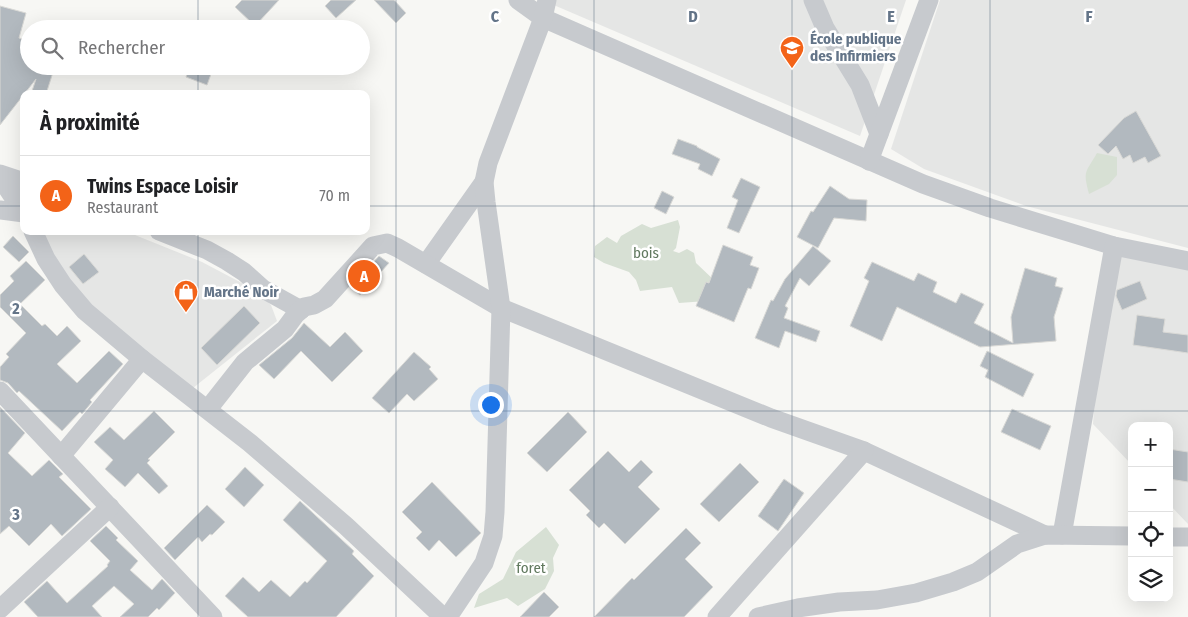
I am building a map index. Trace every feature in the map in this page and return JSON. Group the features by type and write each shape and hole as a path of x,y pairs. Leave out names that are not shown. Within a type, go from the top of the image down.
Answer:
{"street":[{"path":"518,0 544,18 923,184 990,208 1114,246 1188,260"},
{"path":"448,617 484,563 493,536 495,512 501,308 484,182 488,163 544,18 547,0"},
{"path":"813,0 825,28 860,85 879,134"},
{"path":"869,161 930,0"},
{"path":"0,175 20,181"},
{"path":"0,175 20,207"},
{"path":"426,264 484,182"},
{"path":"0,210 20,212"},
{"path":"35,235 46,259 63,285 85,311 142,360 250,443 338,520 443,617"},
{"path":"169,235 207,250 227,261 244,272 263,289 301,310"},
{"path":"208,409 245,362 285,329 296,314 304,307 314,305 325,299 373,246 386,243 501,308 771,418 864,451 1054,535"},
{"path":"1054,535 1114,246"},
{"path":"61,456 142,360"},
{"path":"0,391 213,617"},
{"path":"717,617 864,451"},
{"path":"0,609 110,507"},
{"path":"758,617 798,608 839,602 878,600 916,593 953,582 977,572 1017,544 1054,535 1128,536"},
{"path":"1173,536 1188,537"}],"shaded area":[{"name":"École publique des Infirmiers","path":"542,0 906,0 860,136"},
{"path":"940,0 1188,0 1188,248 1026,206 924,169 891,149"},
{"name":"Marché Noir","path":"41,235 135,235 202,262 257,291 271,305 277,321 193,388 120,336 72,286"},
{"path":"1106,251 1188,267 1188,524 1173,508 1173,422 1128,422 1128,461 1093,424"}],"green space":[{"path":"1097,153 1117,157 1117,175 1109,184 1089,194 1086,172"},
{"name":"bois","path":"678,220 680,227 676,248 673,251 679,253 687,249 694,253 696,263 716,282 706,301 679,303 672,287 640,291 636,280 629,272 604,263 594,257 595,246 607,237 617,243 621,236 642,224 651,228"},
{"name":"foret","path":"546,527 559,545 553,558 554,571 545,589 518,606 507,598 474,608 479,594 503,579 516,552"}],"building":[{"path":"242,0 279,0 261,20 249,20 235,7"},
{"path":"331,0 356,0 336,18 325,6"},
{"path":"374,0 394,0 406,13 396,23"},
{"path":"0,6 26,13 24,20 20,20 20,75 52,75 47,90 32,90 36,79 27,90 20,90 20,99 0,125"},
{"path":"187,75 211,75 207,85 186,77"},
{"path":"1136,111 1161,156 1148,163 1145,157 1133,163 1130,155 1123,159 1116,146 1108,154 1098,145 1124,118"},
{"path":"678,139 697,146 720,159 712,176 698,169 700,164 672,154"},
{"path":"741,178 760,187 739,233 727,228 738,200 732,197"},
{"path":"830,186 849,199 867,200 866,221 834,218 818,248 797,237 811,211 813,212"},
{"path":"662,191 674,197 666,214 654,208"},
{"path":"13,236 29,252 19,262 3,247"},
{"path":"723,245 753,257 750,265 759,268 751,289 748,288 734,322 696,306 706,282 709,283"},
{"path":"813,246 831,261 809,286 800,278 785,306 788,308 784,318 820,331 816,342 785,331 779,348 755,338 771,300 773,301 785,279"},
{"path":"84,254 99,272 83,284 69,267"},
{"path":"379,256 389,263 360,295 351,287"},
{"path":"26,261 45,280 20,304 42,326 45,324 57,336 67,326 81,341 57,364 77,383 109,351 123,364 90,400 92,402 82,414 80,412 62,431 19,391 17,393 8,383 0,380 0,367 9,357 6,354 26,333 0,307 0,295 14,281 10,276"},
{"path":"872,262 914,281 918,273 937,282 933,292 956,303 961,293 984,304 974,323 1013,343 1011,317 1025,268 1057,278 1055,286 1063,288 1054,317 1056,341 980,347 897,307 882,341 850,326 869,281 864,278"},
{"path":"1140,281 1147,299 1122,310 1116,296 1117,290"},
{"path":"244,306 260,323 217,365 201,348"},
{"path":"1137,315 1165,319 1163,332 1188,335 1188,353 1133,345"},
{"path":"304,323 330,347 345,332 363,351 332,382 301,351 274,379 259,365 292,338"},
{"path":"987,351 1034,374 1023,397 985,377 988,370 980,366"},
{"path":"414,352 431,367 429,369 438,379 414,401 407,394 389,413 372,398"},
{"path":"0,407 25,433 8,453 32,476 49,460 63,474 59,477 91,509 62,536 51,524 29,546 9,526 0,534"},
{"path":"1012,409 1051,426 1040,450 1001,432"},
{"path":"154,411 175,432 148,459 150,460 147,463 168,486 159,494 138,473 125,487 105,469 113,460 94,442 110,427 124,440"},
{"path":"568,412 587,432 547,472 527,453"},
{"path":"1173,450 1188,452 1188,482 1173,480"},
{"path":"608,451 629,472 641,460 653,472 638,487 660,509 625,544 604,523 599,528 586,515 590,511 569,490"},
{"path":"740,463 759,482 719,522 700,504"},
{"path":"245,467 264,485 244,507 225,489"},
{"path":"784,479 804,493 778,531 758,516"},
{"path":"432,482 481,533 456,557 439,540 429,551 416,538 422,532 402,512"},
{"path":"300,501 354,551 352,554 374,576 336,617 248,617 225,596 243,577 259,592 271,580 290,597 305,581 307,583 327,561 283,520"},
{"path":"207,505 225,522 202,542 198,537 175,560 164,548"},
{"path":"106,526 118,538 116,540 138,561 130,570 152,590 162,579 175,593 159,610 157,608 148,617 120,617 134,604 114,586 92,606 102,617 38,617 24,602 47,581 67,603 108,566 110,561 90,541"},
{"path":"686,528 701,543 685,559 713,587 684,617 594,617 632,578 634,580"},
{"path":"544,592 559,607 549,617 520,617"}],"place":[{"name":"École publique des Infirmiers","path":"792,69"},
{"name":"Twins Espace Loisir","path":"364,276"},
{"name":"Marché Noir","path":"186,313"}]}
